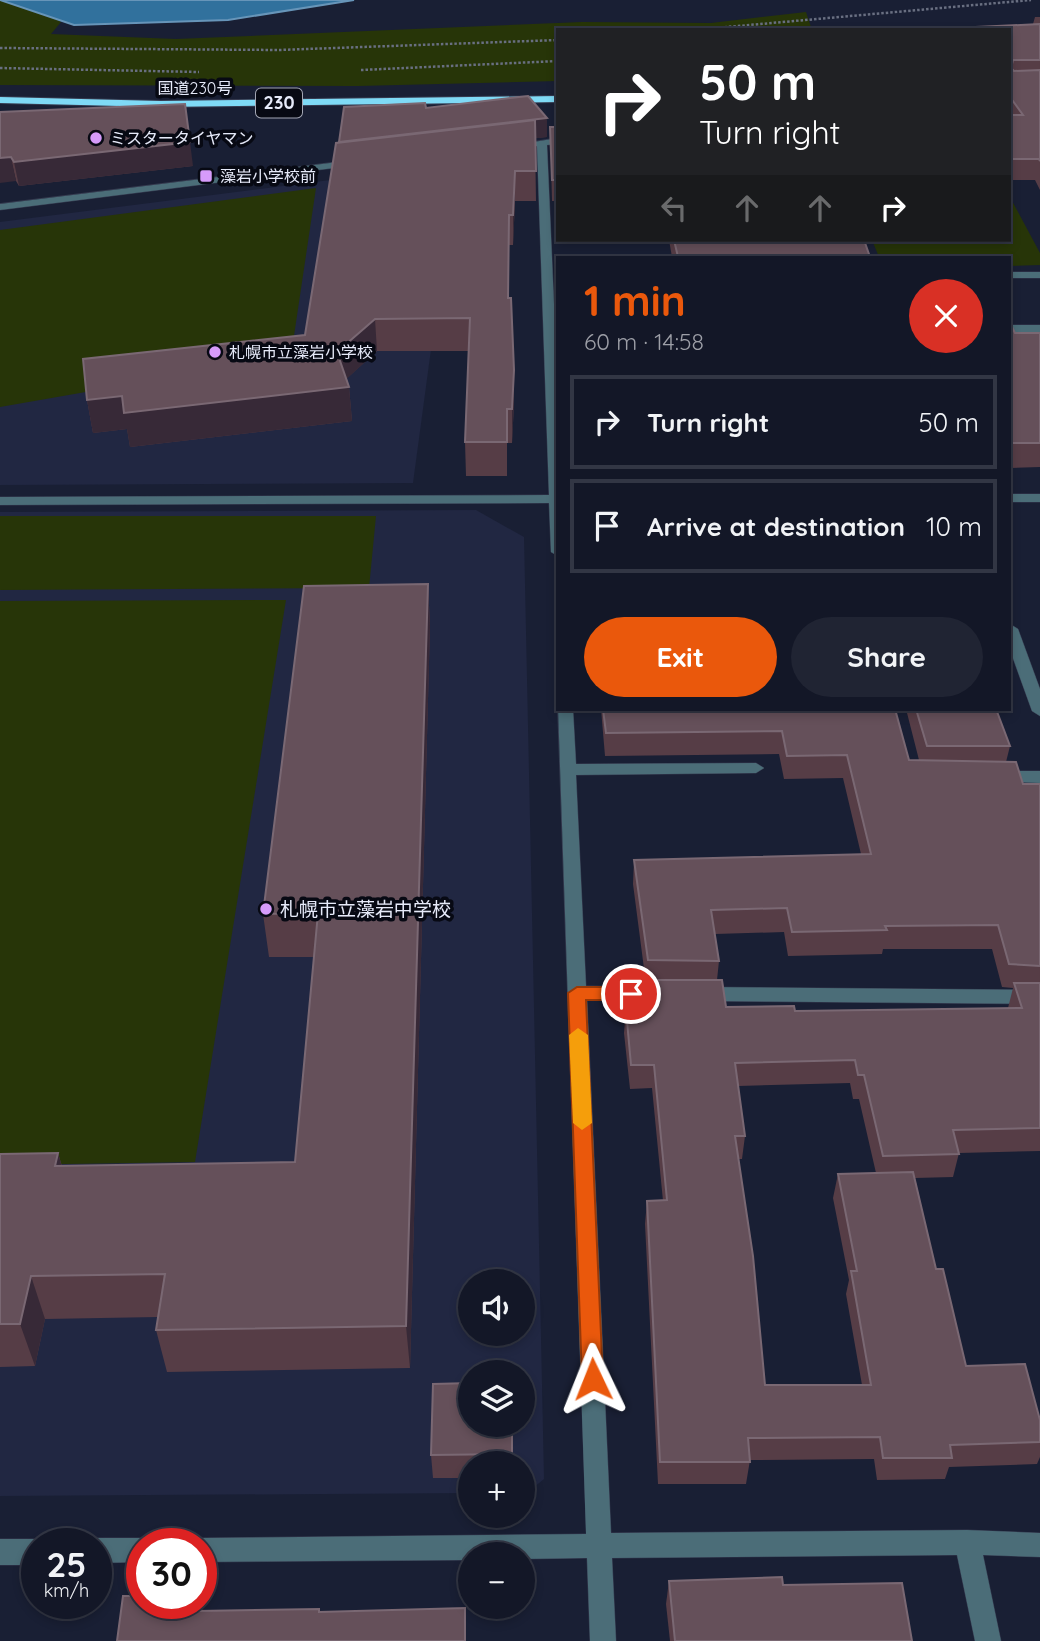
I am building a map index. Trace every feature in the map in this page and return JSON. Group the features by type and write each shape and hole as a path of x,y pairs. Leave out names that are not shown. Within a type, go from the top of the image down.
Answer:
{"highway":[{"name":"国道230号","path":"0,100 203,104 556,99"}],"street":[{"path":"501,147 556,141"},
{"path":"542,143 552,274 556,454"},
{"path":"0,206 364,162"},
{"path":"1011,275 1040,275"},
{"path":"1011,329 1040,329"},
{"path":"1011,498 1040,498"},
{"path":"0,501 556,499"},
{"path":"1011,632 1040,711"},
{"path":"565,711 603,1641"},
{"path":"567,770 756,768"},
{"path":"976,778 1040,777"},
{"path":"577,993 1040,997"},
{"path":"967,1542 988,1641"},
{"path":"217,1550 600,1544 967,1542 1040,1545"},
{"path":"0,1552 21,1552"}],"path":[{"path":"739,28 1031,0"},
{"path":"0,48 191,52 390,50 556,40"},
{"path":"359,70 556,61"},
{"path":"0,68 209,72"}],"shaded area":[{"path":"0,0 354,0 228,20 74,25"},
{"name":"札幌市立藻岩小学校","path":"456,164 413,483 0,485 0,222"},
{"name":"札幌市立藻岩中学校","path":"476,510 524,537 544,1479 535,1486 535,1451 458,1451 458,1493 0,1496 0,512"}],"green space":[{"path":"0,0 29,2 61,22 51,34 176,39 582,22 711,23 806,12 811,28 556,28 556,81 358,86 0,85"},
{"path":"316,188 291,356 0,407 0,230"},
{"path":"1011,199 1040,253 1040,265 1011,266 1011,256 879,256 873,242 1011,242"},
{"path":"0,516 376,516 369,588 0,590"},
{"path":"286,600 195,1162 0,1165 0,601"}],"building":[{"path":"1040,24 1040,60 1013,60 1011,68 1011,28 956,28"},
{"path":"1011,68 1014,71 1040,70 1040,161 1011,159 1011,115 1023,115 1011,98"},
{"path":"528,96 547,118 339,142 344,107 425,103 426,108"},
{"path":"185,104 190,142 14,162 11,157 0,158 0,112"},
{"path":"535,120 536,171 515,171 513,215 509,215 508,298 511,298 514,370 512,409 507,409 507,442 465,442 470,318 375,319 337,352 349,387 124,413 122,396 87,400 83,359 305,335 336,143"},
{"path":"550,127 556,127 556,180 552,180"},
{"path":"674,242 865,242 870,256 678,256"},
{"path":"1011,325 1015,333 1040,333 1040,443 1011,443"},
{"path":"428,584 406,1326 156,1330 165,1274 31,1276 20,1324 0,1324 0,1154 58,1153 55,1166 295,1162 318,913 263,914 304,586"},
{"path":"603,711 896,711 909,760 1016,762 1023,784 1040,784 1040,966 1009,964 998,925 885,926 887,930 792,932 787,908 711,910 719,961 648,960 634,860 871,854 847,755 787,756 782,731 606,733"},
{"path":"917,711 997,711 1010,746 927,746"},
{"path":"650,980 722,980 726,1007 794,1006 795,1011 1022,1008 1014,983 1040,983 1040,1128 953,1130 959,1154 883,1156 864,1075 858,1075 855,1060 735,1063 745,1136 735,1136 753,1256 765,1385 871,1385 851,1271 857,1271 838,1174 913,1172 936,1269 943,1269 966,1366 1025,1364 1040,1420 1040,1442 950,1445 952,1458 883,1458 880,1437 748,1438 750,1462 660,1462 647,1201 667,1200 654,1065 631,1065 626,1010 654,1009"},
{"path":"458,1383 458,1437 512,1437 512,1451 458,1451 458,1455 431,1455 433,1384"},
{"path":"782,1577 783,1585 902,1583 912,1641 675,1641 669,1581"},
{"path":"123,1596 126,1596 126,1619 217,1619 217,1611 319,1609 319,1612 458,1608 458,1619 465,1619 465,1641 117,1641"}],"slow traffic":[{"path":"578,1035 582,1123"}],"place":[{"name":"ミスタータイヤマン","path":"96,138"},
{"name":"藻岩小学校前","path":"206,176"},
{"name":"札幌市立藻岩小学校","path":"215,352"},
{"name":"札幌市立藻岩中学校","path":"266,909"}],"route":[{"path":"593,1379 577,993 631,994"}]}
